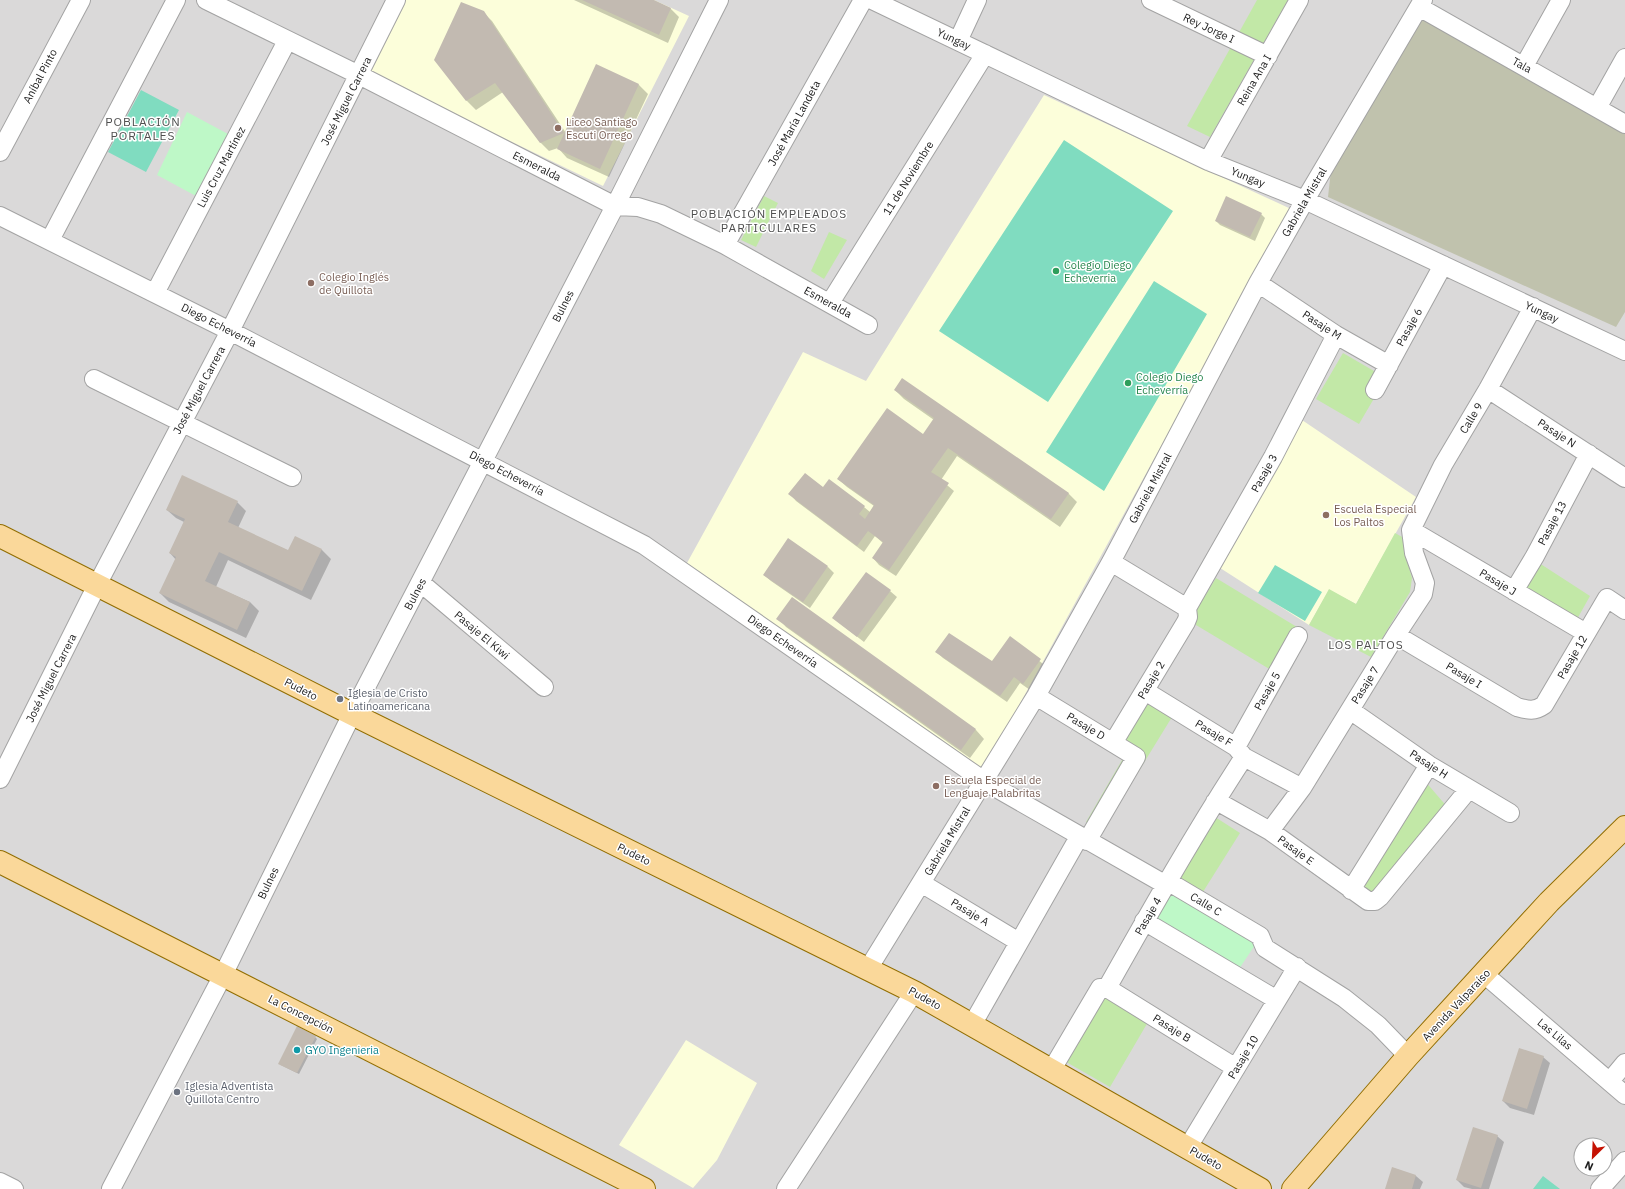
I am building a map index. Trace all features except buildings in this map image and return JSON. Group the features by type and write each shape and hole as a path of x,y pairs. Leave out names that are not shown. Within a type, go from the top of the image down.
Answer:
{"main road":[{"name":"Pudeto","path":"0,536 352,714 914,992 1260,1189"},
{"name":"Avenida Valparaíso","path":"1293,1189 1408,1056 1549,902 1625,827"},
{"name":"La Concepción","path":"0,862 644,1189"},
{"path":"1312,1189 1320,1156"}],"street":[{"name":"Aníbal Pinto","path":"0,152 81,0"},
{"path":"50,240 176,0"},
{"name":"Esmeralda","path":"206,0 358,75 615,206 638,207 661,214 725,245 868,325"},
{"name":"José Miguel Carrera","path":"0,779 97,585 230,331 396,0"},
{"name":"Bulnes","path":"111,1189 223,975 352,714 484,461 719,0"},
{"name":"José María Landeta","path":"725,245 863,0"},
{"name":"Yungay","path":"872,0 1208,161 1305,200 1625,351"},
{"path":"958,41 977,0"},
{"name":"Rey Jorge I","path":"1151,0 1268,56"},
{"name":"Reina Ana I","path":"1208,161 1299,0"},
{"path":"1524,66 1561,0"},
{"name":"Tala","path":"1421,3 1524,66 1625,124"},
{"name":"Gabriela Mistral","path":"868,969 1036,696 1110,562 1258,283 1421,3"},
{"name":"Luis Cruz Martínez","path":"155,293 287,41"},
{"name":"11 de Noviembre","path":"830,303 985,54"},
{"path":"1597,108 1625,58"},
{"name":"Diego Echeverría","path":"0,216 230,331 644,545 984,781"},
{"name":"Pasaje 6","path":"1375,390 1444,265"},
{"name":"Pasaje M","path":"1258,283 1336,335 1389,365"},
{"name":"Calle 9","path":"1411,530 1443,464 1488,389 1533,307"},
{"name":"Pasaje 3","path":"1187,613 1273,457 1336,335"},
{"path":"94,379 292,477"},
{"name":"Pasaje N","path":"1488,389 1625,478"},
{"name":"Pasaje 13","path":"1514,591 1535,556 1589,454"},
{"name":"Pasaje J","path":"1411,530 1586,633"},
{"name":"Pasaje 7","path":"1270,831 1302,788 1396,635 1423,594 1425,583 1414,553 1411,530"},
{"path":"1110,562 1187,613"},
{"name":"Pasaje El Kiwi","path":"421,583 544,687"},
{"name":"Pasaje 12","path":"1533,710 1544,705 1607,598 1625,610"},
{"name":"Pasaje 2","path":"1113,743 1186,622 1187,613"},
{"name":"Pasaje I","path":"1396,635 1517,707 1533,710"},
{"name":"Pasaje 5","path":"1240,752 1298,636"},
{"name":"Pasaje F","path":"1145,692 1240,752 1302,788"},
{"name":"Pasaje D","path":"1036,696 1136,757 1083,839"},
{"name":"Pasaje H","path":"1350,710 1429,766 1510,813"},
{"name":"Pasaje 4","path":"1051,1071 1100,988 1107,988 1144,920 1215,802 1240,752"},
{"path":"1351,890 1429,766"},
{"name":"Calle C","path":"984,781 1083,839 1166,885 1174,885 1260,936 1265,948 1344,998 1378,1025 1408,1056"},
{"name":"Pasaje E","path":"1215,802 1222,804 1270,831 1351,890 1368,901 1375,901 1380,897 1469,789"},
{"path":"972,1025 1019,942 1083,839"},
{"name":"Pasaje A","path":"922,883 1019,942"},
{"path":"1144,920 1277,1000"},
{"name":"Pasaje 10","path":"1188,1147 1297,967"},
{"name":"Las Lilas","path":"1484,974 1625,1095"},
{"name":"Pasaje B","path":"1107,988 1236,1068"},
{"path":"786,1189 914,992"},
{"path":"1610,1081 1625,1063"},
{"path":"1600,1189 1625,1161"},
{"path":"0,1182 14,1189"}],"shaded area":[{"path":"0,0 1625,0 1625,1189 0,1189"},
{"name":"Liceo Santiago Escuti Orrego","path":"401,0 654,0 689,16 603,186 365,71"},
{"path":"1423,18 1625,133 1625,312 1616,327 1328,197 1331,170"},
{"path":"1044,95 1291,209 983,771 687,563 803,352 866,381"},
{"name":"Escuela Especial Los Paltos","path":"1302,420 1416,497 1356,604 1329,590 1309,625 1217,566"},
{"path":"686,1040 757,1083 717,1160 693,1188 619,1145"}],"green space":[{"path":"1257,0 1288,0 1210,137 1187,126"},
{"path":"141,90 179,110 146,172 108,152"},
{"path":"187,112 228,134 196,196 157,175"},
{"name":"Colegio Diego Echeverria","path":"1064,140 1173,211 1048,402 939,331"},
{"path":"764,196 778,203 756,247 741,240"},
{"path":"829,232 847,240 824,279 811,271"},
{"name":"Colegio Diego Echeverría","path":"1154,281 1207,314 1104,491 1046,452"},
{"path":"1343,353 1386,378 1359,424 1316,399"},
{"path":"1395,533 1404,538 1407,561 1412,578 1410,592 1371,657 1309,625 1329,589 1356,604"},
{"path":"1536,561 1590,596 1576,621 1521,588"},
{"path":"1275,565 1322,592 1305,621 1258,593"},
{"path":"1216,578 1297,627 1271,670 1196,625 1195,612"},
{"path":"1145,701 1172,717 1102,831 1086,822 1129,748 1121,743"},
{"path":"1424,780 1449,809 1375,898 1356,888"},
{"path":"1215,817 1240,833 1201,895 1177,880"},
{"path":"1172,888 1259,939 1237,972 1149,921"},
{"path":"1101,991 1148,1022 1110,1087 1061,1059"},
{"path":"1543,1176 1560,1189 1533,1189"}],"place":[{"name":"Liceo Santiago Escuti Orrego","path":"558,128"},
{"name":"Colegio Diego Echeverria","path":"1056,271"},
{"name":"Colegio Inglés de Quillota","path":"311,283"},
{"name":"Colegio Diego Echeverría","path":"1128,383"},
{"name":"Escuela Especial Los Paltos","path":"1326,515"},
{"name":"Iglesia de Cristo Latinoamericana","path":"340,699"},
{"name":"Escuela Especial de Lenguaje Palabritas","path":"936,786"},
{"name":"GYO Ingenieria","path":"297,1050"},
{"name":"Iglesia Adventista Quillota Centro","path":"177,1092"}],"district":[{"name":"POBLACIÓN PORTALES","path":"143,128"},
{"name":"POBLACIÓN EMPLEADOS PARTICULARES","path":"769,220"},
{"name":"LOS PALTOS","path":"1366,644"}]}
